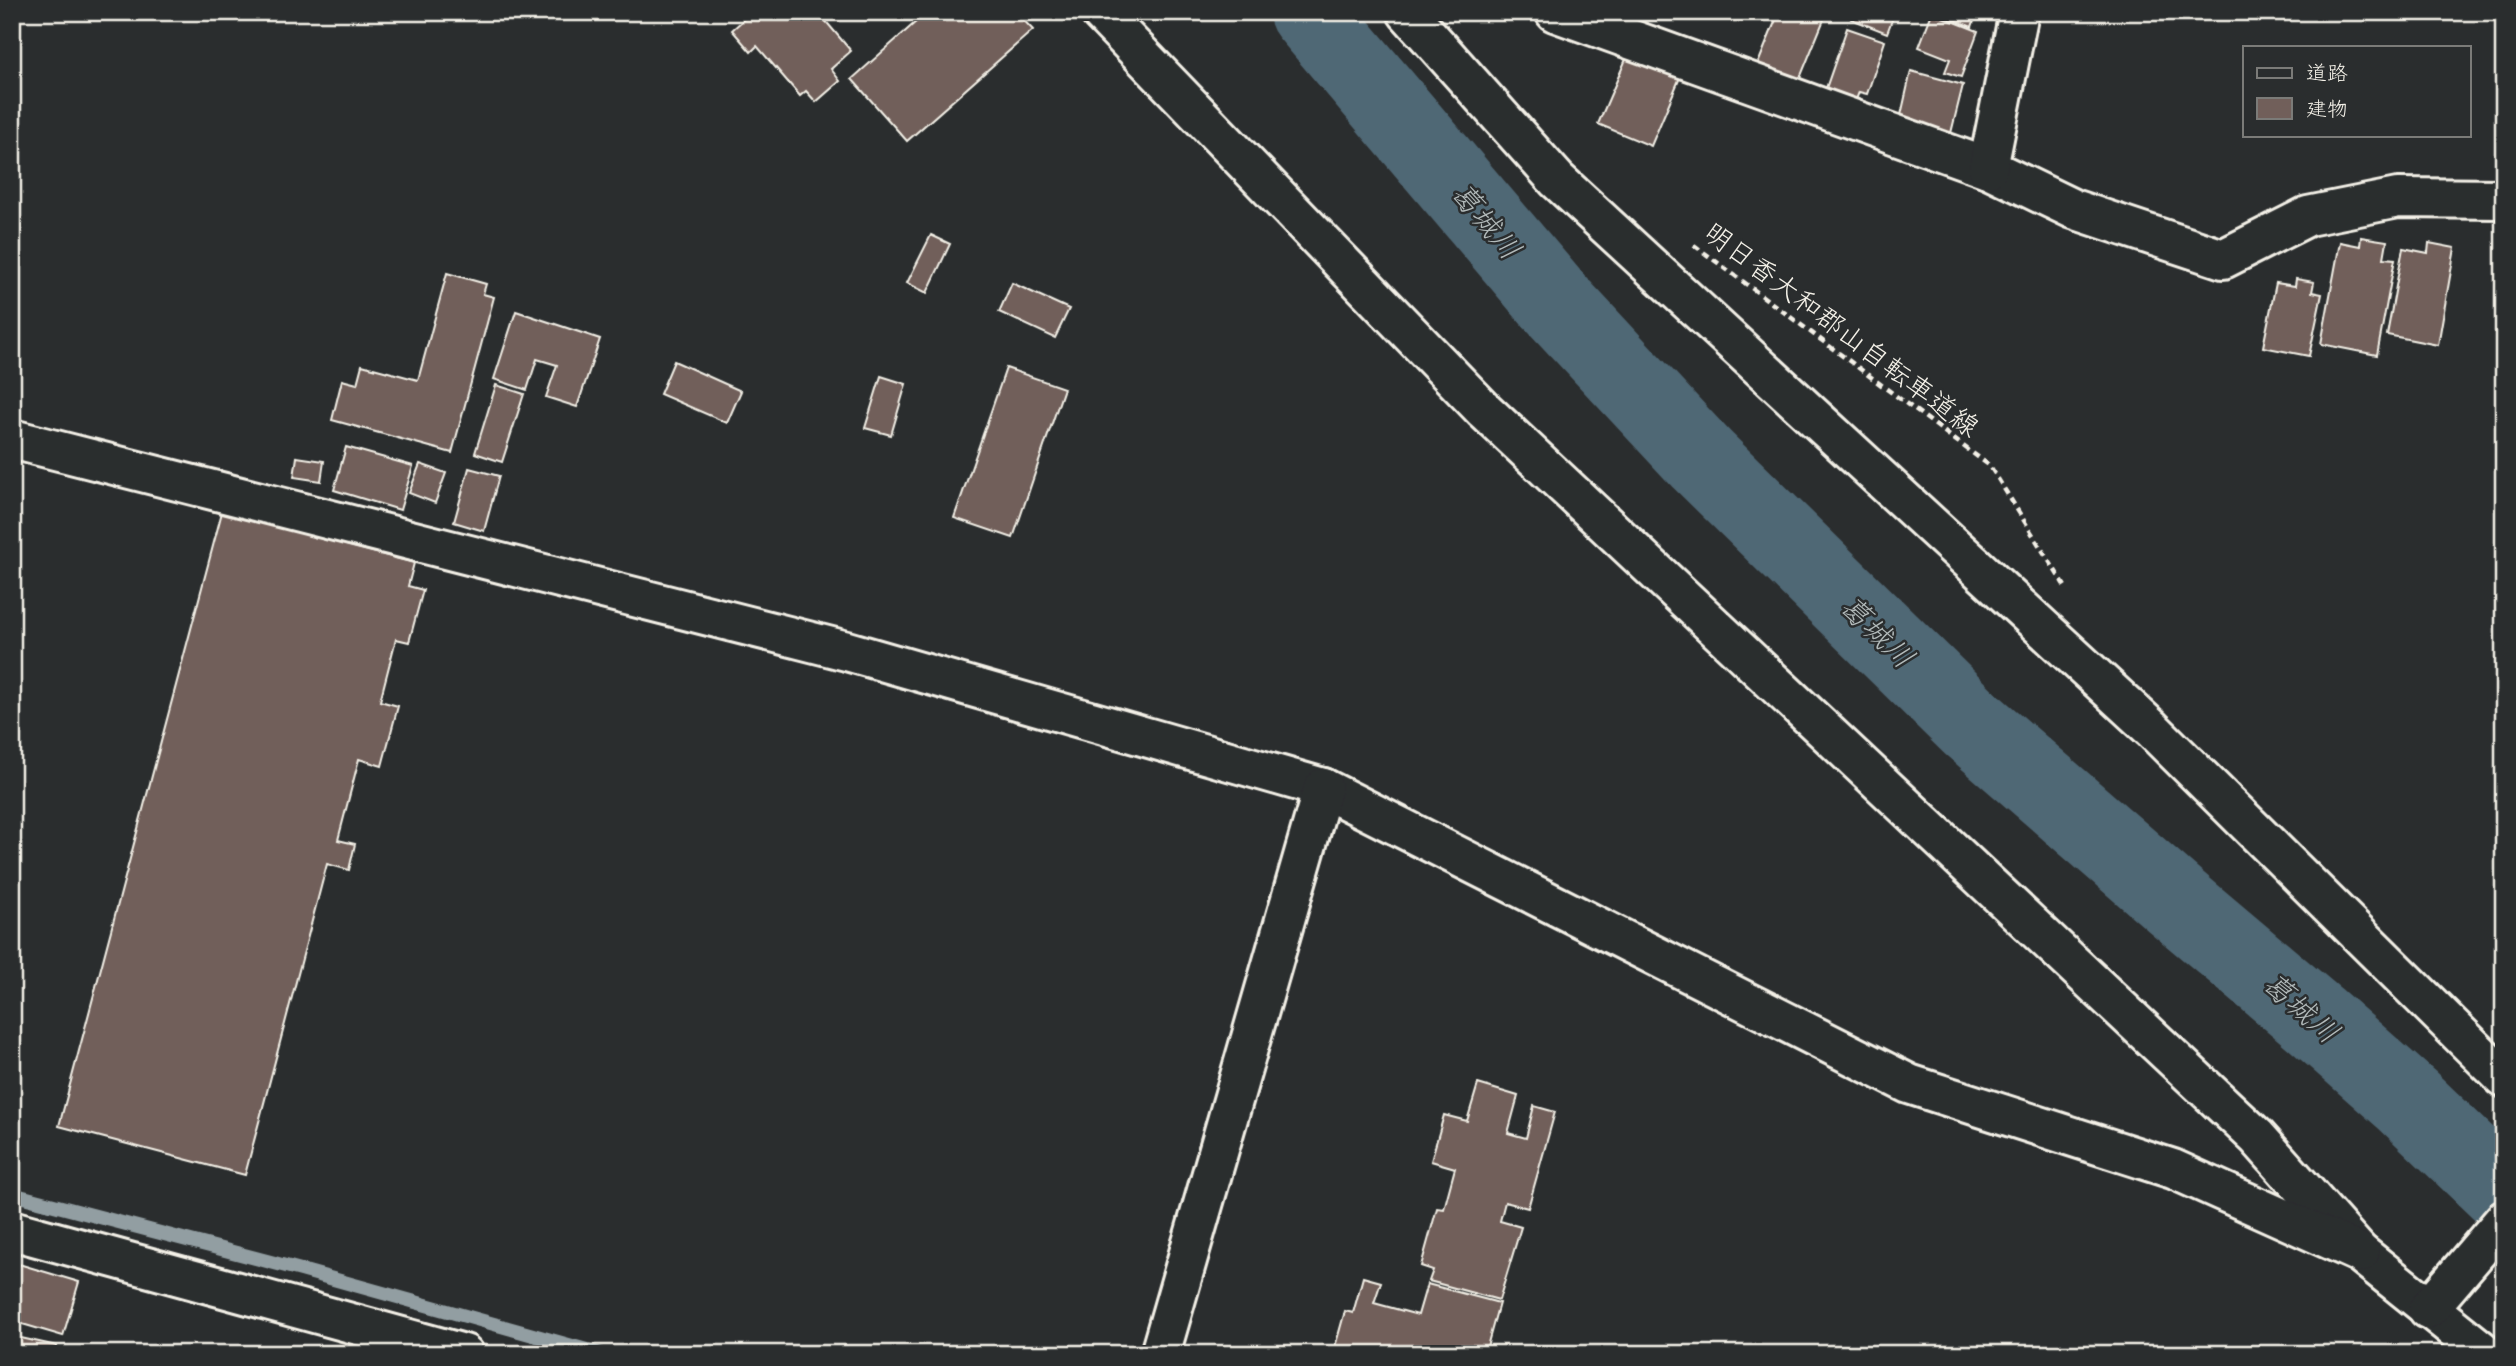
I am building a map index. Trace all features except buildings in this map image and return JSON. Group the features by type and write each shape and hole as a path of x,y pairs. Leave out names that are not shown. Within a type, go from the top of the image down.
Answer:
{"street":[{"path":"1100,12 1484,410 2257,1137 2360,1253 2486,1354"},
{"path":"1407,12 1557,180 2152,729 2504,1078"},
{"path":"1555,12 1988,168 2073,209 2223,259 2308,216 2398,198 2504,199"},
{"path":"1988,168 2019,12"},
{"path":"12,439 848,651 1323,788 1909,1084 2173,1168 2360,1253"},
{"path":"1160,1354 1323,788"},
{"path":"2428,1309 2504,1220"},
{"path":"12,1230 464,1354"}],"path":[{"name":"明日香大和郡山自転車道線","path":"1688,240 1990,466 2068,592"}],"waterway":[{"name":"葛城川","path":"1309,12 1553,300 1701,459 1971,724 2315,1019 2408,1101 2504,1193"},
{"path":"12,1194 301,1270 601,1354"}]}
